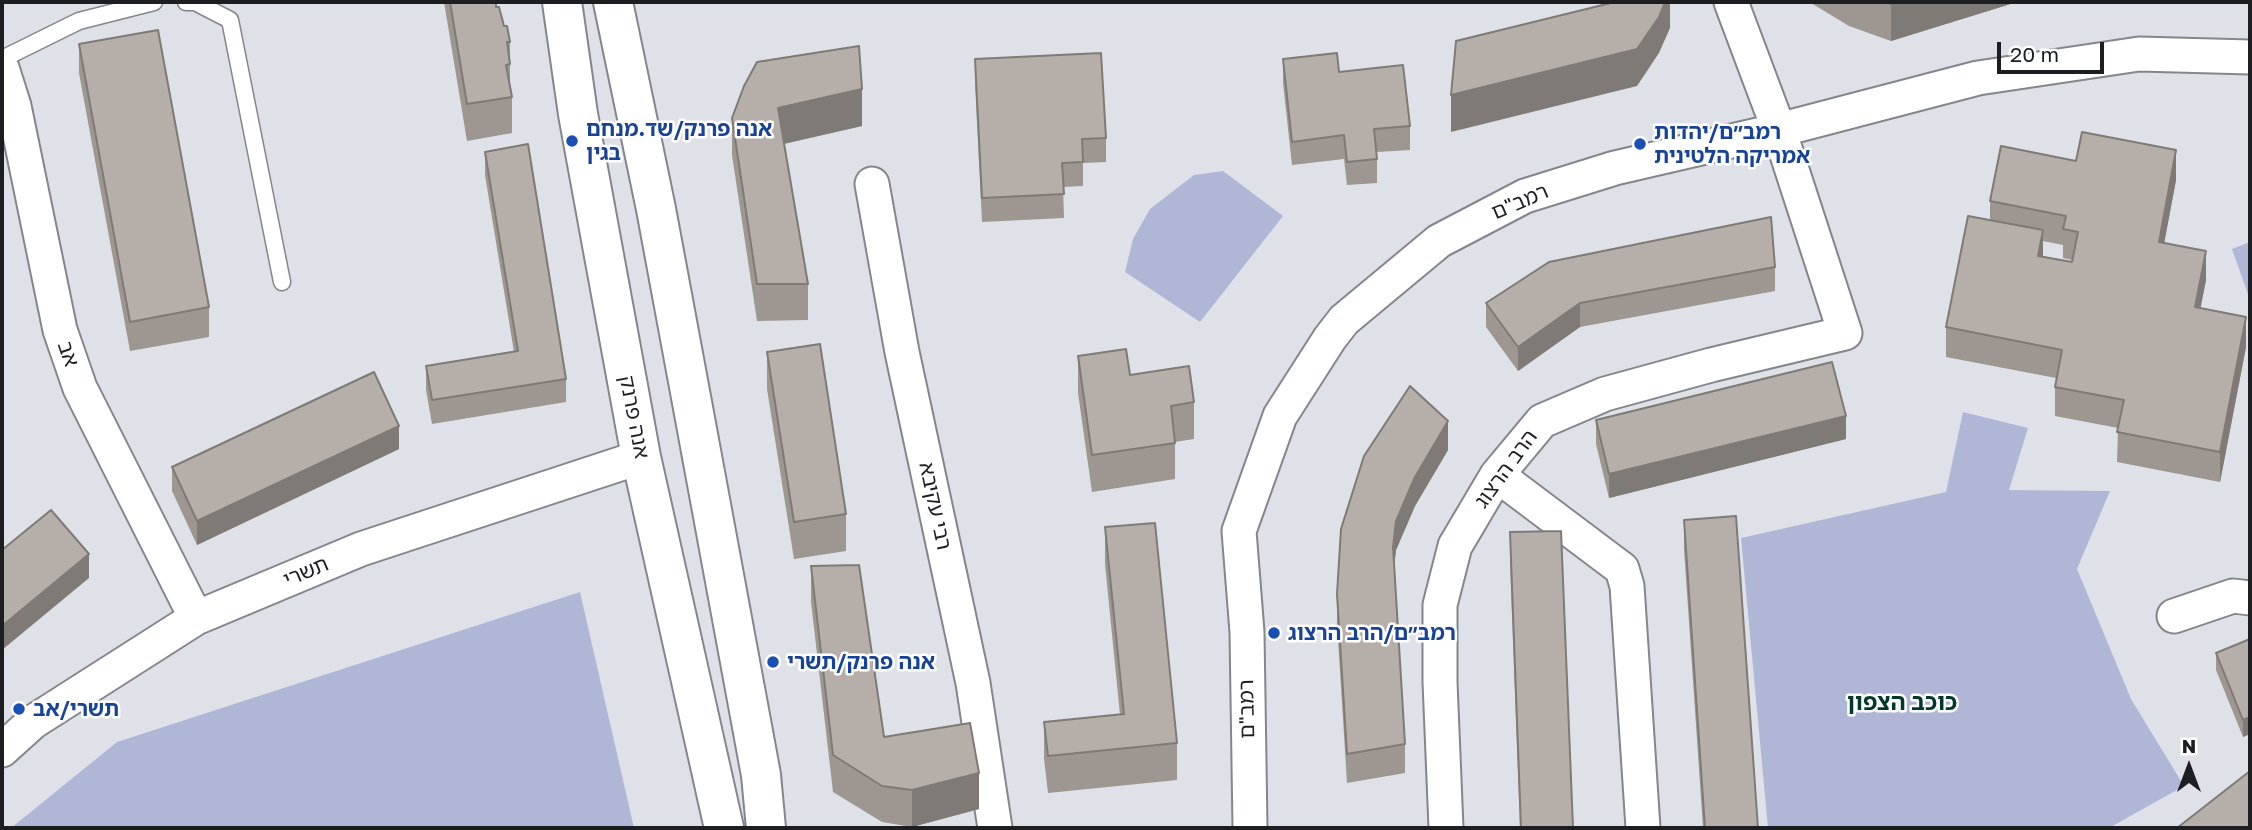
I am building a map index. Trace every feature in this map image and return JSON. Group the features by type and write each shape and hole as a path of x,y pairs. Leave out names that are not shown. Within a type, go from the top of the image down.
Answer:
{"street":[{"name":"אנה פרנק","path":"562,2 578,114 641,457 724,828"},
{"path":"613,2 689,384 761,775 766,828"},
{"path":"1731,2 1779,130"},
{"name":"רמב\"ם","path":"1250,828 1247,632 1239,531 1280,416 1344,320 1439,241 1525,196 1615,168 1779,130 1978,78 2139,54 2250,57"},
{"name":"אב","path":"2,68 14,106 60,330 80,388 196,618"},
{"name":"הרב הרצוג","path":"1446,828 1440,605 1455,546 1497,475 1542,421 1605,394 1845,333 1779,130"},
{"name":"רבי עקיבא","path":"872,184 902,352 973,683 995,828"},
{"name":"תשרי","path":"2,750 33,722 196,618 361,549 641,457"},
{"path":"1497,475 1622,569 1627,586 1643,828"},
{"path":"2174,616 2233,596 2250,598"},
{"path":"1436,828 1446,828"}],"lane":[{"path":"2,59 79,21 154,2"},
{"path":"186,2 195,2 230,20 282,282"}],"shaded area":[{"path":"1223,171 1283,216 1200,322 1125,272 1133,239 1150,209 1194,175"},
{"path":"2250,242 2250,300 2232,249"},
{"path":"1963,412 2028,428 2009,490 2110,491 2077,569 2131,699 2184,786 2109,828 1768,828 1741,538 1946,492"},
{"path":"580,592 634,828 11,828 117,742"}],"building":[{"path":"450,2 496,2 504,26 507,26 510,42 507,42 510,64 506,65 512,97 467,104"},
{"path":"1615,2 1665,2 1659,17 1637,49 1451,95 1456,41"},
{"path":"158,30 209,307 130,322 79,44"},
{"path":"859,46 862,89 778,108 808,284 757,284 732,118 744,86 757,62"},
{"path":"1101,53 1106,138 1082,139 1083,162 1062,163 1064,194 982,198 975,59"},
{"path":"1337,53 1339,72 1403,65 1410,126 1374,129 1377,159 1347,162 1344,135 1292,142 1283,59"},
{"path":"2082,132 2176,150 2159,242 2206,251 2195,307 2246,317 2220,452 2117,432 2124,400 2055,387 2062,350 1946,327 1968,216 2043,230 2038,256 2072,262 2078,232 2063,229 2066,216 1990,201 2001,146 2076,161"},
{"path":"528,144 566,379 432,400 426,366 518,351 485,152"},
{"path":"1771,217 1775,267 1580,303 1518,347 1486,303 1549,262"},
{"path":"820,344 846,514 794,522 767,352"},
{"path":"1126,349 1130,375 1189,366 1194,402 1171,406 1175,443 1092,455 1078,356"},
{"path":"1832,362 1846,416 1609,474 1596,420"},
{"path":"374,372 399,426 197,521 172,467"},
{"path":"1410,386 1448,421 1415,477 1396,521 1393,547 1405,744 1347,754 1337,594 1341,529 1364,456"},
{"path":"51,510 89,554 2,626 2,550"},
{"path":"1736,516 1758,828 1705,828 1684,520"},
{"path":"1155,523 1177,743 1048,756 1044,722 1124,714 1105,527"},
{"path":"1561,531 1573,828 1521,828 1510,532"},
{"path":"859,565 884,737 970,723 979,773 912,790 882,786 833,755 811,566"},
{"path":"2250,639 2250,717 2243,720 2216,653"},
{"path":"2250,771 2250,828 2177,828"}],"place":[{"name":"אנה פרנק/שד.מנחם בגין","path":"572,141"},
{"name":"רמב״ם/יהדות אמריקה הלטינית","path":"1640,144"},
{"name":"רמב״ם/הרב הרצוג","path":"1274,633"},
{"name":"אנה פרנק/תשרי","path":"773,662"},
{"name":"תשרי/אב","path":"19,709"}],"district":[{"name":"כוכב הצפון","path":"1902,703"}]}
